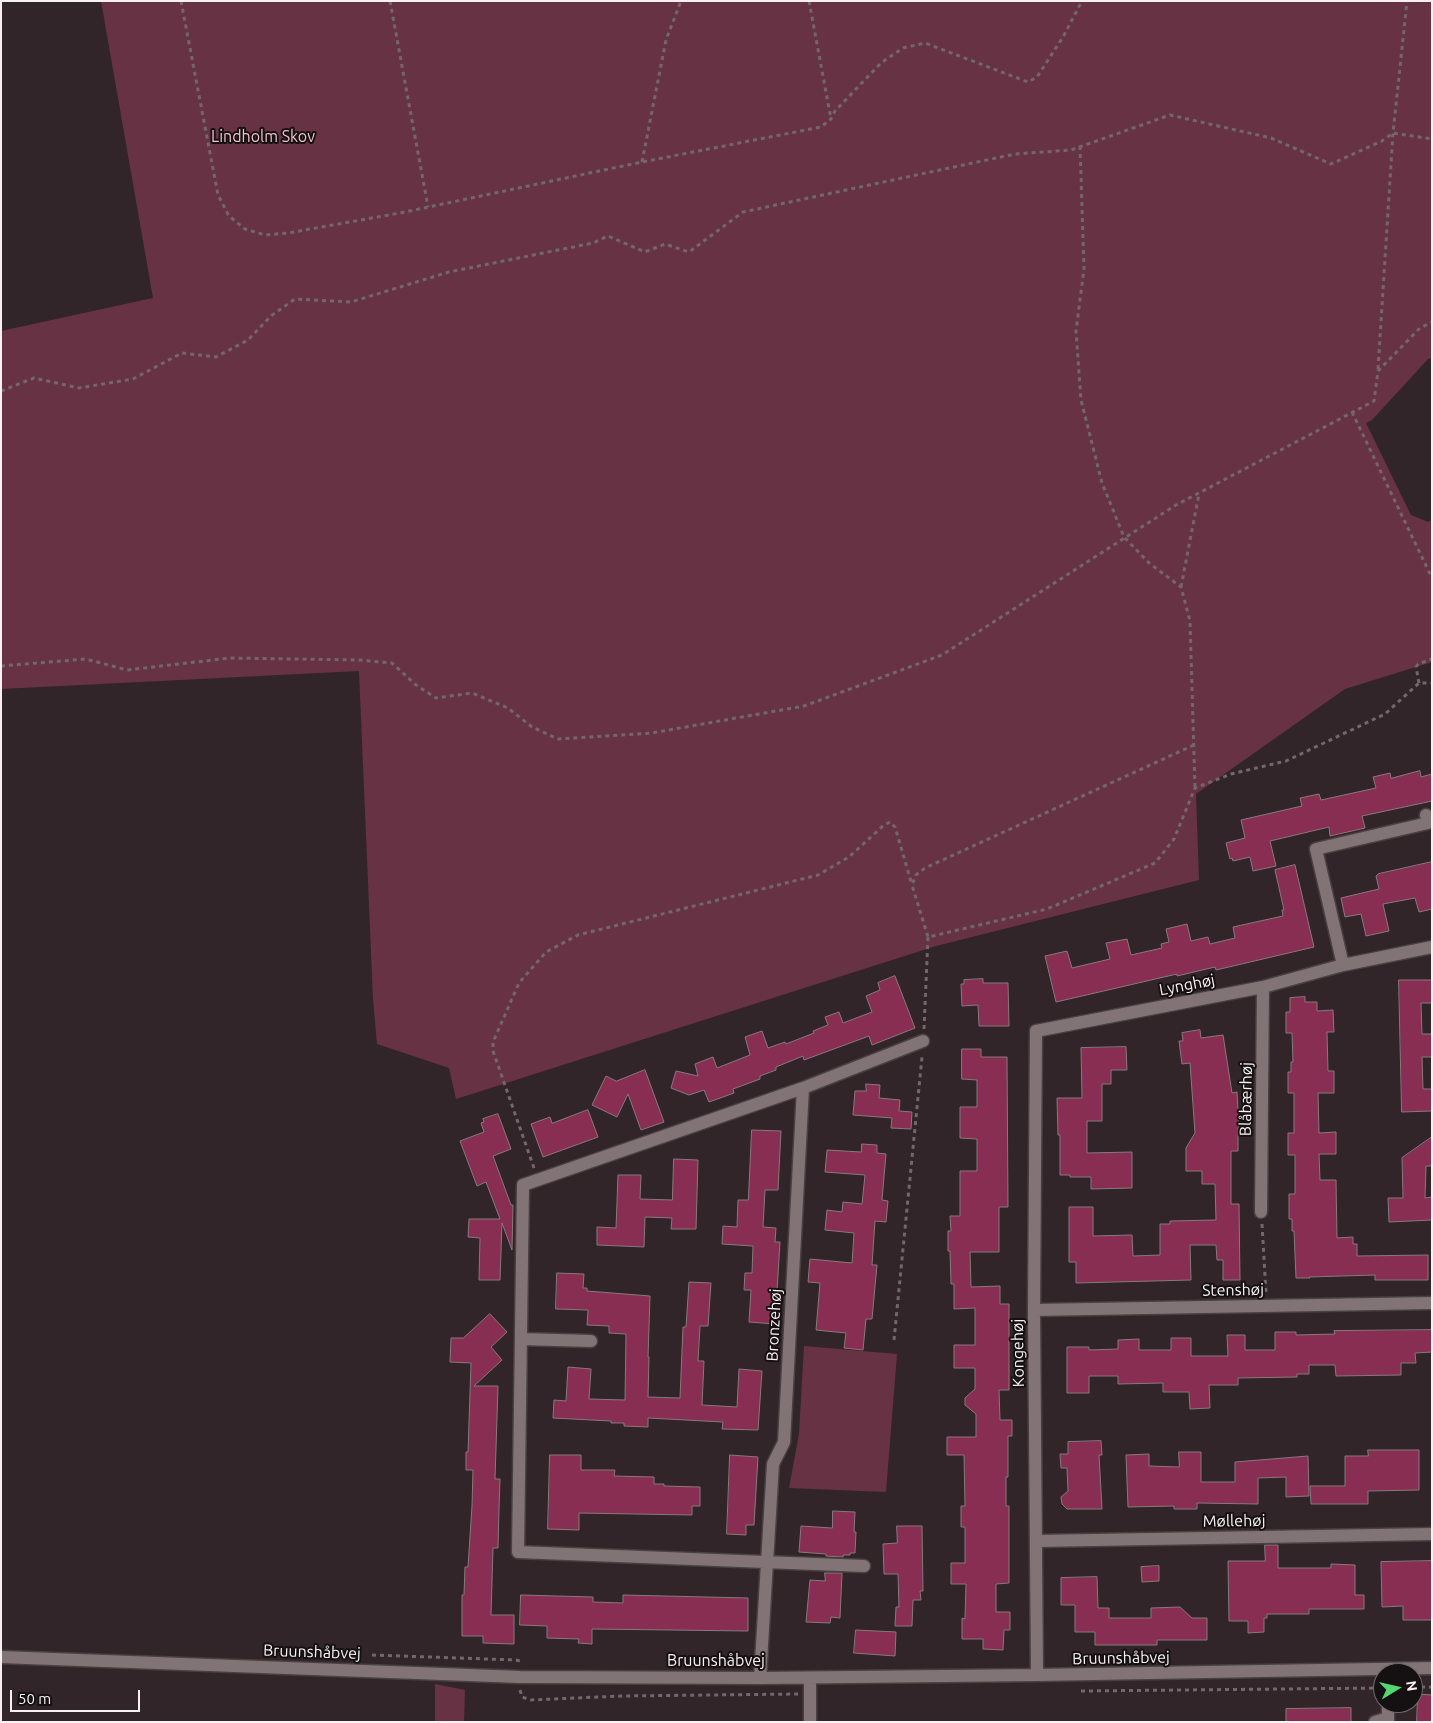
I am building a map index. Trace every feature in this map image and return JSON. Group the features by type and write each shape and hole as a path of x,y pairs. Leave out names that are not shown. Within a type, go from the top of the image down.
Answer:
{"street":[{"path":"1343,965 1316,849 1428,823 1426,815"},
{"name":"Lynghøj","path":"1036,1031 1263,987 1343,965 1432,947"},
{"name":"Blåbærhøj","path":"1261,1212 1263,987"},
{"name":"Kongehøj","path":"1036,1031 1034,1310 1037,1676"},
{"path":"864,1566 518,1552 523,1185 803,1088 923,1041"},
{"name":"Bronzehøj","path":"760,1678 774,1464 784,1442 803,1088"},
{"name":"Stenshøj","path":"1034,1310 1432,1303"},
{"path":"521,1339 591,1341"},
{"name":"Møllehøj","path":"1037,1541 1432,1534"},
{"name":"Bruunshåbvej","path":"1,1657 520,1677 810,1678 1373,1671"},
{"path":"810,1678 810,1722"},
{"path":"1374,1722 1388,1720"}],"path":[{"path":"181,1 218,195 229,216 245,229 265,235 428,207 642,162 822,127 881,63 903,48 925,43 1028,82 1037,77 1063,37 1082,1"},
{"path":"390,1 428,207"},
{"path":"642,162 666,40 681,1"},
{"path":"809,1 831,119"},
{"path":"1,666 86,658 127,670 230,658 360,660 392,663 416,685 436,698 472,693 508,708 532,727 558,739 652,733 804,706 942,654 1176,505 1374,401 1378,370 1393,133 1407,1"},
{"path":"1,391 34,378 79,388 133,379 182,353 216,357 248,340 271,316 295,299 351,302 449,272 593,243 608,236 645,252 665,244 689,252 743,212 1015,154 1071,150 1170,115 1271,138 1331,164 1382,141 1393,133 1432,139"},
{"path":"1080,146 1084,269 1076,331 1081,400 1102,483 1124,537 1149,563 1181,587"},
{"path":"1378,370 1420,328 1432,322"},
{"path":"1352,412 1432,578"},
{"path":"928,937 1047,909 1155,863 1174,839 1195,788 1190,621 1181,587 1199,493"},
{"path":"1419,683 1416,667 1418,664 1432,659"},
{"path":"1195,788 1231,774 1286,760 1385,714 1419,683 1432,682"},
{"path":"912,885 916,875 925,868 1194,745"},
{"path":"538,1180 493,1051 493,1042 519,983 546,952 578,935 818,875 849,857 884,825 890,822 896,826 928,937 923,1041 894,1340"},
{"path":"1261,1212 1267,1306"}],"green space":[{"name":"Lindholm Skov","path":"101,1 1432,1 1432,358 1428,359 1372,420 1366,423 1411,515 1428,522 1432,520 1432,662 1345,689 1196,794 1199,880 936,946 456,1099 449,1068 377,1044 373,999 359,671 1,689 1,331 153,298"},
{"path":"804,1346 897,1354 886,1492 789,1488 799,1434"},
{"path":"435,1684 465,1690 464,1722 435,1722"}],"building":[{"path":"1420,771 1421,777 1432,774 1432,801 1362,816 1365,828 1330,836 1329,827 1270,841 1276,866 1253,871 1250,857 1233,861 1232,858 1230,859 1226,843 1245,838 1241,820 1302,806 1300,798 1319,794 1321,800 1376,788 1373,777 1390,773 1391,778"},
{"path":"1432,862 1432,909 1419,912 1415,898 1383,904 1389,931 1366,936 1361,914 1345,917 1341,898 1379,889 1376,876 1378,874"},
{"path":"1295,865 1314,947 1216,970 1215,967 1177,976 1177,974 1056,1002 1045,956 1067,951 1072,968 1110,959 1106,943 1127,939 1131,955 1162,948 1161,944 1169,942 1166,929 1187,924 1191,941 1208,937 1210,944 1235,938 1233,927 1283,916 1282,910 1284,910 1275,870"},
{"path":"895,976 915,1028 872,1045 869,1036 804,1060 803,1056 776,1067 776,1070 760,1076 760,1079 733,1089 734,1093 709,1102 704,1090 689,1095 671,1088 676,1071 698,1076 695,1064 713,1057 717,1068 750,1055 745,1037 762,1031 768,1048 785,1042 786,1044 814,1033 813,1031 828,1025 825,1017 839,1012 843,1023 872,1012 866,996 880,990 878,983"},
{"path":"983,979 983,983 1008,983 1009,1026 979,1026 978,1005 962,1006 961,984 964,984 964,980"},
{"path":"1399,980 1432,980 1432,1003 1421,1003 1422,1034 1432,1034 1432,1057 1422,1057 1423,1089 1432,1089 1432,1111 1402,1112"},
{"path":"1305,997 1305,1002 1317,1002 1317,1011 1333,1010 1334,1032 1327,1032 1328,1071 1334,1071 1334,1093 1318,1093 1319,1133 1336,1132 1336,1154 1319,1154 1320,1180 1336,1180 1337,1238 1353,1237 1353,1244 1357,1244 1357,1256 1428,1255 1428,1280 1375,1280 1375,1275 1296,1278 1294,1231 1292,1231 1292,1219 1289,1219 1289,1194 1295,1194 1295,1155 1288,1155 1288,1133 1294,1133 1294,1093 1288,1093 1288,1072 1291,1072 1291,1062 1293,1062 1292,1033 1286,1033 1286,1012 1290,1012 1290,998"},
{"path":"1200,1030 1201,1038 1223,1035 1232,1093 1237,1092 1238,1151 1231,1151 1231,1204 1239,1204 1240,1280 1223,1280 1223,1260 1217,1260 1216,1245 1190,1245 1191,1280 1076,1283 1076,1262 1069,1262 1069,1207 1093,1207 1093,1236 1132,1235 1133,1256 1160,1255 1160,1224 1170,1224 1170,1221 1216,1220 1215,1184 1202,1184 1202,1171 1186,1171 1186,1148 1195,1133 1190,1063 1182,1064 1179,1041 1183,1041 1182,1033"},
{"path":"1126,1047 1127,1070 1111,1070 1111,1084 1102,1084 1102,1121 1087,1121 1087,1153 1132,1152 1132,1188 1091,1189 1091,1177 1060,1175 1060,1135 1058,1135 1057,1098 1082,1098 1081,1048"},
{"path":"962,1049 981,1049 981,1057 1007,1057 1008,1207 999,1207 999,1252 970,1252 971,1287 1000,1286 1000,1304 1009,1304 1009,1390 999,1390 1000,1420 1012,1420 1012,1436 1008,1436 1008,1477 1006,1477 1006,1506 1009,1506 1009,1583 996,1584 996,1612 1010,1612 1010,1630 1004,1630 1003,1650 983,1649 983,1639 962,1639 962,1618 965,1619 966,1584 951,1584 951,1563 965,1563 965,1527 961,1527 961,1506 965,1506 964,1455 947,1455 947,1437 976,1437 976,1414 965,1405 965,1398 975,1389 975,1368 954,1368 954,1345 975,1345 975,1308 954,1309 954,1284 951,1284 950,1251 948,1251 948,1231 951,1231 950,1216 960,1216 960,1171 977,1171 977,1139 960,1138 960,1107 977,1107 977,1080 962,1079"},
{"path":"645,1070 664,1122 641,1130 628,1094 617,1117 592,1105 606,1076 616,1081"},
{"path":"866,1084 880,1085 879,1098 900,1100 899,1111 912,1112 911,1129 891,1128 892,1118 853,1115 855,1091 866,1091"},
{"path":"588,1110 598,1137 543,1157 531,1124 550,1117 552,1123"},
{"path":"498,1114 511,1149 493,1156 511,1205 513,1205 512,1250 502,1223 500,1280 479,1280 480,1238 468,1237 469,1219 500,1219 486,1182 477,1186 460,1141 484,1132 481,1123 484,1122 483,1119"},
{"path":"752,1130 781,1131 778,1190 765,1190 763,1227 776,1228 775,1242 780,1242 775,1324 749,1322 751,1290 744,1290 745,1273 752,1273 753,1246 722,1244 723,1226 737,1227 738,1200 748,1200"},
{"path":"1432,1137 1432,1166 1426,1166 1425,1198 1432,1197 1432,1220 1389,1222 1388,1198 1403,1198 1402,1158"},
{"path":"862,1144 877,1145 877,1153 886,1154 882,1200 888,1201 886,1222 875,1221 872,1265 877,1265 872,1319 866,1319 863,1350 844,1348 846,1333 816,1330 820,1283 808,1282 810,1259 852,1263 854,1233 825,1230 827,1210 842,1212 843,1202 862,1204 865,1175 825,1172 827,1150 861,1152"},
{"path":"674,1159 698,1160 696,1229 671,1229 672,1218 645,1217 644,1247 597,1245 597,1227 616,1228 618,1175 641,1175 640,1199 672,1200"},
{"path":"557,1273 584,1274 583,1288 587,1288 587,1291 650,1296 648,1397 680,1398 683,1327 686,1327 689,1282 711,1283 708,1326 700,1326 698,1361 704,1361 702,1405 737,1407 739,1369 762,1371 758,1430 722,1429 723,1422 648,1418 648,1427 624,1426 624,1423 611,1423 611,1421 553,1418 554,1400 566,1401 568,1367 591,1369 589,1399 625,1400 626,1334 609,1333 609,1326 587,1325 588,1310 556,1309"},
{"path":"490,1314 507,1332 491,1347 502,1360 474,1386 498,1386 495,1479 500,1479 498,1548 493,1548 491,1615 514,1615 514,1644 483,1643 483,1636 462,1636 462,1595 464,1595 465,1567 468,1567 472,1506 473,1470 466,1470 471,1363 450,1362 451,1338 463,1338"},
{"path":"1432,1330 1432,1352 1415,1353 1416,1363 1401,1363 1401,1375 1336,1376 1335,1365 1309,1365 1309,1374 1297,1374 1297,1377 1238,1378 1238,1385 1209,1385 1210,1408 1190,1409 1189,1392 1163,1392 1163,1383 1118,1384 1118,1376 1089,1376 1089,1393 1067,1393 1067,1347 1089,1347 1089,1350 1118,1349 1118,1340 1139,1339 1139,1350 1171,1350 1171,1338 1191,1338 1191,1356 1228,1356 1227,1335 1245,1335 1245,1350 1275,1350 1275,1332 1296,1332 1296,1335 1335,1334 1334,1331"},
{"path":"1101,1441 1102,1455 1099,1455 1102,1509 1067,1509 1062,1504 1061,1497 1068,1491 1067,1468 1061,1468 1060,1454 1068,1454 1068,1442"},
{"path":"1368,1450 1419,1450 1419,1490 1368,1491 1368,1504 1311,1504 1310,1486 1345,1486 1345,1456 1368,1456"},
{"path":"1179,1452 1201,1452 1201,1482 1235,1482 1235,1462 1308,1456 1309,1496 1286,1497 1286,1477 1258,1478 1258,1504 1197,1503 1197,1509 1174,1509 1174,1506 1128,1507 1126,1455 1149,1454 1149,1466 1179,1467"},
{"path":"550,1455 581,1455 581,1470 615,1470 614,1476 654,1477 654,1484 664,1484 664,1486 700,1487 700,1506 692,1506 692,1515 579,1513 579,1530 548,1529"},
{"path":"730,1455 758,1457 754,1525 746,1525 746,1535 727,1534"},
{"path":"833,1511 855,1512 855,1553 843,1555 843,1557 799,1552 801,1526 832,1528"},
{"path":"897,1526 922,1526 923,1591 920,1591 921,1600 913,1600 912,1626 895,1626 896,1607 899,1607 898,1574 884,1574 883,1544 897,1543"},
{"path":"1265,1545 1278,1545 1278,1568 1331,1568 1331,1564 1355,1565 1355,1595 1364,1595 1364,1609 1309,1609 1309,1614 1267,1614 1267,1618 1264,1618 1264,1632 1248,1633 1248,1621 1229,1621 1228,1561 1265,1561"},
{"path":"1432,1561 1432,1620 1403,1620 1403,1606 1382,1607 1381,1562"},
{"path":"1159,1566 1159,1581 1142,1582 1141,1567"},
{"path":"825,1573 842,1573 840,1618 831,1617 830,1623 806,1622 810,1580 825,1581"},
{"path":"1097,1577 1098,1608 1109,1608 1109,1618 1151,1618 1151,1608 1180,1607 1192,1618 1207,1618 1207,1640 1157,1640 1157,1645 1095,1645 1095,1632 1075,1632 1075,1605 1061,1605 1061,1578"},
{"path":"521,1595 593,1597 593,1602 623,1603 623,1595 748,1598 748,1631 592,1629 592,1644 578,1643 579,1639 547,1638 547,1626 520,1625"},
{"path":"856,1630 896,1632 895,1656 854,1653"},
{"path":"1423,1694 1432,1695 1432,1722 1417,1722 1417,1713 1423,1713"},
{"path":"1351,1708 1351,1722 1286,1722 1286,1709"}]}
